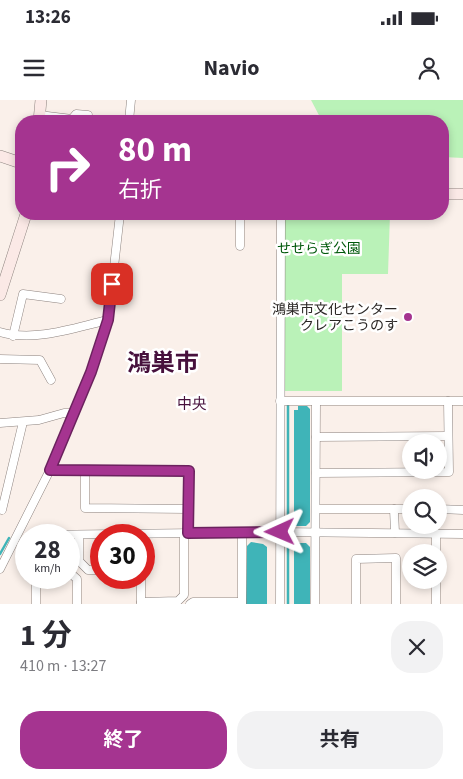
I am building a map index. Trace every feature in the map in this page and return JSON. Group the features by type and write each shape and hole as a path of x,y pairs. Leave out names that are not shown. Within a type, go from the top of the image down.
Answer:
{"street":[{"path":"39,115 41,100"},
{"path":"130,115 131,100"},
{"path":"75,115 88,115"},
{"path":"0,156 15,161"},
{"path":"449,194 463,194"},
{"path":"0,295 24,220"},
{"path":"27,524 75,413 108,320 119,220"},
{"path":"240,220 240,246"},
{"path":"280,604 281,220"},
{"path":"13,336 23,294 60,299"},
{"path":"0,332 13,336 38,336 108,320"},
{"path":"0,359 40,360 51,380"},
{"path":"280,401 463,401"},
{"path":"316,473 449,472 448,401"},
{"path":"315,604 316,402"},
{"path":"0,423 39,420 64,413 75,413"},
{"path":"2,510 23,422"},
{"path":"316,437 448,436"},
{"path":"50,470 189,471 184,595 178,601 141,603 142,589"},
{"path":"85,470 85,508 188,509"},
{"path":"394,509 395,533"},
{"path":"316,510 402,509"},
{"path":"447,509 463,510"},
{"path":"190,604 193,602 242,603 242,533"},
{"path":"155,534 402,533"},
{"path":"436,534 436,544"},
{"path":"447,534 463,534"},
{"path":"0,569 15,546"},
{"path":"356,604 356,559 396,558 396,604"},
{"path":"80,561 90,570"},
{"path":"36,589 36,604"},
{"path":"77,589 77,604"},
{"path":"436,589 436,604"}],"green space":[{"path":"311,100 463,100 463,158 449,157 449,115 319,115"},
{"name":"せせらぎ公園","path":"285,220 390,220 388,274 342,274 342,391 285,391"}],"water":[{"path":"298,406 307,406 310,409 310,522 306,526 294,526 294,410 298,410"},
{"path":"251,542 263,544 267,547 267,604 246,604 247,546"},
{"path":"294,543 306,543 310,547 310,604 294,604"}],"waterway":[{"path":"288,405 288,604"},
{"path":"0,554 9,538"}],"place":[{"name":"鴻巣市文化センター クレアこうのす","path":"408,317"}],"district":[{"name":"鴻巣市","path":"163,363"},
{"name":"中央","path":"192,404"}],"route":[{"path":"112,284 108,320 91,372 50,470 189,471 188,533 280,532"}]}
